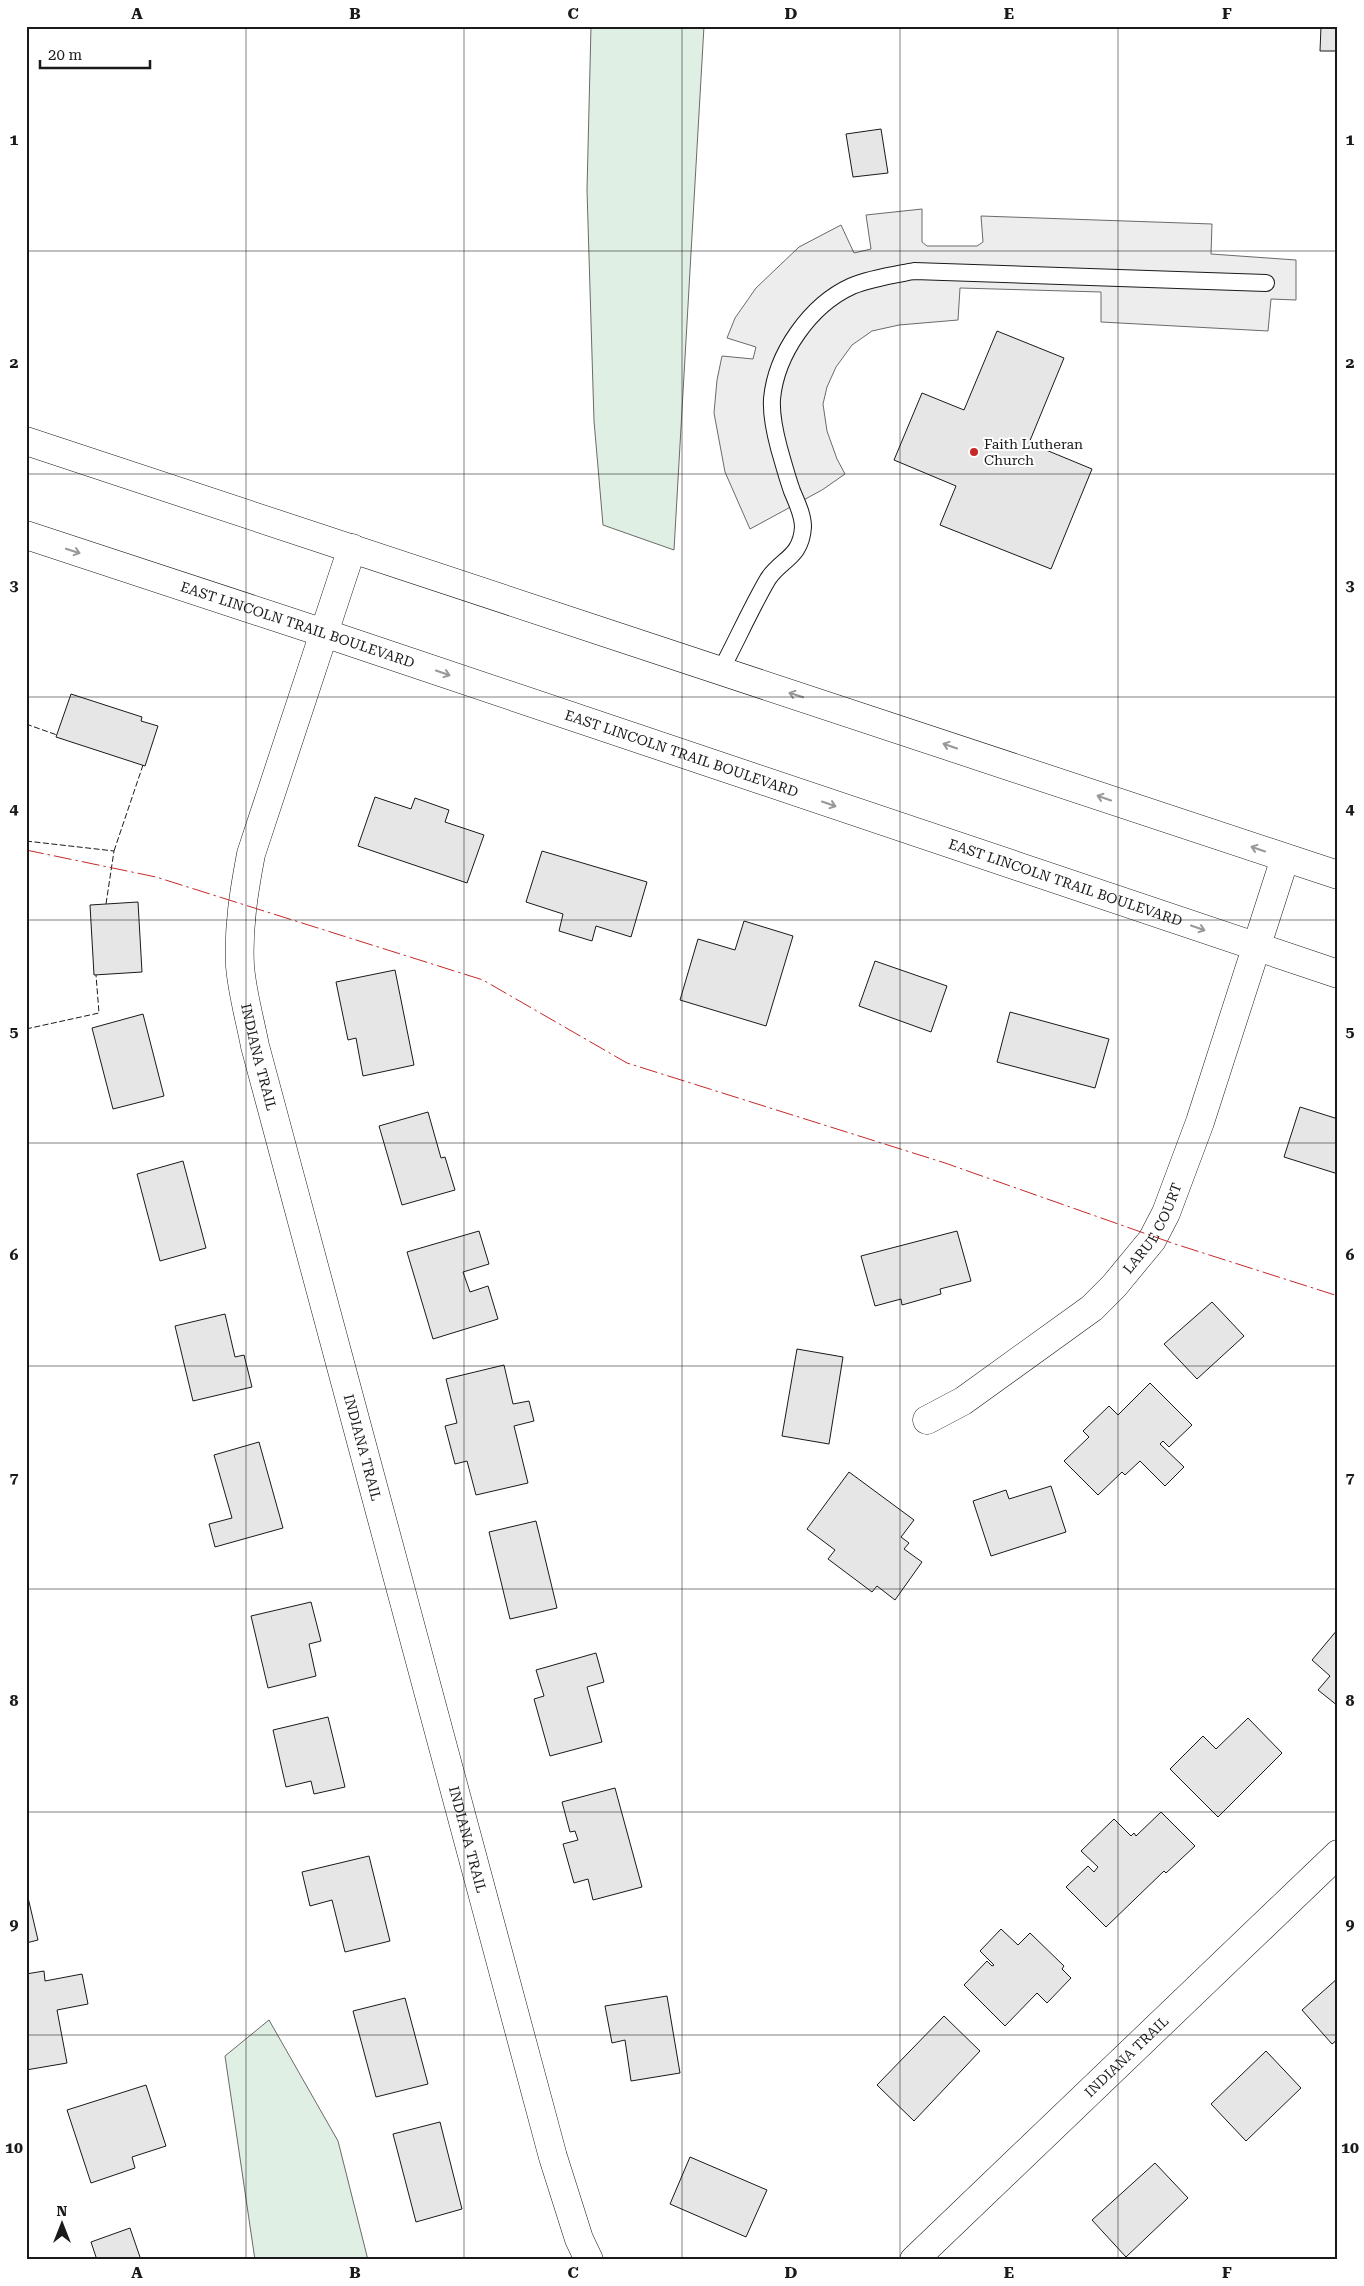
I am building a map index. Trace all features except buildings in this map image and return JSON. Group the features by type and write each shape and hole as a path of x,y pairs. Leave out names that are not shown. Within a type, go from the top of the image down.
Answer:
{"street":[{"path":"26,441 1338,875"},
{"name":"EAST LINCOLN TRAIL BOULEVARD","path":"26,535 324,633 1338,974"},
{"name":"INDIANA TRAIL","path":"352,548 251,854 239,929 240,967 255,1046 543,2119 579,2239 589,2260"},
{"name":"LARUE COURT","path":"927,1420 963,1401 1092,1308 1114,1286 1152,1240 1166,1214 1200,1122 1285,858"},
{"name":"INDIANA TRAIL","path":"914,2260 1338,1854"}],"lane":[{"path":"721,670 770,577 791,557 800,542 803,526 800,510 779,447 772,400 776,376 787,350 803,326 824,305 851,287 880,278 914,271 1266,283"}],"green space":[{"path":"591,26 704,26 674,550 603,525 594,421 587,190"},
{"path":"269,2020 338,2141 368,2260 255,2260 225,2056"}],"shaded area":[{"path":"922,209 922,242 927,246 977,246 983,242 981,216 1212,224 1211,254 1296,260 1296,300 1271,299 1268,331 1101,322 1101,292 960,288 958,320 899,325 872,331 852,345 836,367 827,387 823,404 827,431 837,459 845,474 822,490 750,529 725,472 714,413 717,380 722,356 753,359 756,347 727,338 735,318 756,288 799,247 841,225 854,253 871,249 866,215"}],"fence":[{"path":"26,724 57,735"},
{"path":"114,851 143,765"},
{"path":"26,841 114,851 106,904"},
{"path":"26,1029 99,1013 96,975"}],"power":[{"path":"26,850 156,877 483,980 627,1063 945,1163 1175,1244 1338,1296"}],"place":[{"name":"Faith Lutheran Church","path":"974,452"}]}
